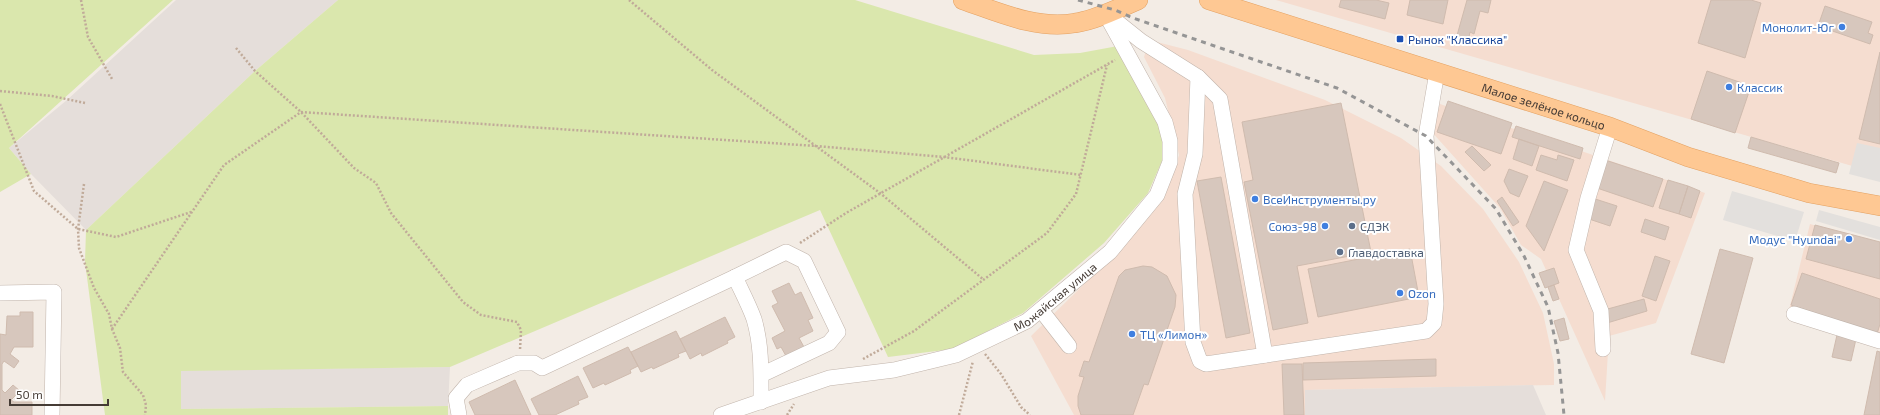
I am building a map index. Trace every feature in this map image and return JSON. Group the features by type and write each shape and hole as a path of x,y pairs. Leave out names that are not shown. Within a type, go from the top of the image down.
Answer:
{"main road":[{"path":"962,0 1024,20 1054,25 1076,23 1138,0"},
{"name":"Малое зелёное кольцо","path":"1209,0 1610,127 1688,156 1809,193 1880,206"}],"street":[{"name":"Можайская улица","path":"730,414 829,378 894,370 956,355 1027,321 1110,252 1156,195 1170,162 1170,141 1166,122 1128,53 1110,11"},
{"path":"1110,11 1141,40 1198,77 1220,99 1265,355"},
{"path":"1198,77 1196,154 1185,194 1193,342 1200,361 1206,364 1426,332 1434,323 1436,304 1426,136 1438,72"},
{"path":"1603,348 1601,311 1576,250 1588,198 1610,127"},
{"path":"458,415 456,398 467,385 518,363 534,363 542,368 786,252 804,261 838,332 829,343 761,375"},
{"path":"735,277 754,319 761,355 761,402"},
{"path":"0,293 54,292 52,415"},
{"path":"1041,310 1068,346"},
{"path":"1794,314 1880,341"}],"path":[{"path":"81,0 88,38 112,79"},
{"path":"629,0 712,70 880,193 984,280"},
{"path":"236,48 255,71 302,112 354,168 376,183 391,213 463,302 481,315 517,322 521,330 518,363"},
{"path":"786,252 880,193 1128,53"},
{"path":"862,360 914,331 1047,233 1076,194 1107,65"},
{"path":"0,91 52,96 85,103"},
{"path":"0,104 34,191 78,230 116,237 191,212"},
{"path":"112,329 224,165 302,112 816,146 944,157 1081,175"},
{"path":"84,184 78,230 79,248 94,288 109,314 112,329 120,348 123,372 143,395 146,405 145,415"},
{"path":"959,415 978,345"},
{"path":"978,345 1002,374 1021,407 1030,415"}],"shaded area":[{"path":"176,0 338,0 255,71 86,230 31,174 9,148 67,100"},
{"name":"Классик","path":"1276,0 1880,0 1880,174"},
{"name":"Союз-98","path":"1149,40 1188,50 1325,100 1401,138 1441,166 1483,209 1519,262 1543,313 1554,364 1554,385 1306,390 1306,415 1074,415 1031,336 1114,255 1163,198 1173,174 1179,155 1165,98 1144,57"},
{"path":"1440,104 1514,129 1516,126 1535,132 1534,135 1705,193 1656,323 1609,336 1605,401 1541,259 1521,245 1500,208 1430,130"},
{"path":"1857,143 1880,148 1880,182 1849,174"},
{"path":"1732,191 1804,212 1795,241 1723,220"},
{"path":"1819,210 1880,227 1880,240 1816,221"},
{"path":"1810,224 1880,244 1880,342 1788,314"},
{"path":"450,367 448,406 181,409 181,370"},
{"path":"1533,385 1546,415 1305,415 1305,390"}],"green space":[{"path":"0,0 173,0 9,148 31,174 0,192"},
{"path":"338,0 855,0 1034,55 1080,53 1118,46 1160,127 1164,143 1162,161 1148,193 1104,243 1023,313 953,349 888,357 820,210 450,367 181,371 181,409 448,406 448,415 105,415 85,262 86,230 255,71"}],"building":[{"path":"1341,0 1376,0 1389,3 1385,19 1339,7"},
{"path":"1410,0 1448,0 1443,24 1407,15"},
{"path":"1467,0 1491,0 1488,13 1480,11 1474,34 1470,32 1468,42 1456,39"},
{"path":"1711,0 1751,0 1761,3 1745,58 1698,43"},
{"path":"1825,6 1872,22 1868,33 1873,35 1870,44 1818,26"},
{"path":"1880,52 1880,144 1859,139"},
{"path":"1707,71 1751,86 1735,133 1691,119"},
{"path":"1448,101 1512,123 1501,154 1437,132"},
{"path":"1341,103 1371,252 1297,266 1308,323 1273,330 1244,182 1253,180 1242,122"},
{"path":"1516,126 1583,148 1580,159 1512,137"},
{"path":"1751,137 1839,163 1836,173 1748,148"},
{"path":"1519,139 1539,146 1532,166 1513,159"},
{"path":"1472,146 1491,165 1484,171 1465,152"},
{"path":"1541,155 1557,160 1558,155 1574,160 1567,181 1536,170"},
{"path":"1596,157 1663,179 1653,207 1591,186"},
{"path":"1509,169 1528,176 1519,197 1510,193 1504,181"},
{"path":"1221,177 1250,333 1226,338 1197,181"},
{"path":"1668,180 1688,186 1679,214 1659,208"},
{"path":"1544,181 1568,190 1544,251 1526,226"},
{"path":"1688,186 1700,191 1691,218 1679,214"},
{"path":"1502,197 1519,222 1513,226 1497,201"},
{"path":"1589,197 1617,206 1610,226 1583,217"},
{"path":"1645,219 1669,227 1665,240 1641,232"},
{"path":"1815,225 1880,242 1880,279 1806,259"},
{"path":"1410,249 1419,297 1318,317 1308,269"},
{"path":"1720,249 1753,258 1724,363 1691,354"},
{"path":"1655,256 1670,261 1656,301 1642,296"},
{"name":"ТЦ «Лимон»","path":"1143,266 1152,267 1167,276 1176,295 1175,307 1148,385 1144,384 1133,415 1081,415 1078,406 1078,396 1084,377 1079,376 1084,361 1089,362 1119,276 1125,270"},
{"path":"1554,268 1559,283 1545,288 1539,273"},
{"path":"1802,273 1880,299 1880,324 1877,334 1791,305"},
{"path":"789,283 795,295 801,292 813,318 808,320 813,331 799,338 804,347 786,356 781,347 777,349 772,338 785,331 772,306 778,303 772,291"},
{"path":"1554,285 1559,299 1553,301 1548,287"},
{"path":"1644,299 1647,311 1607,323 1604,310"},
{"path":"20,312 33,312 33,347 14,347 10,354 19,361 14,368 4,361 2,364 2,390 5,393 13,385 20,391 11,400 14,402 32,402 32,415 0,415 0,334 6,335 7,316 20,316"},
{"path":"725,317 735,337 727,341 728,343 702,356 701,353 690,359 680,339"},
{"path":"1564,318 1569,339 1560,341 1554,321"},
{"path":"676,331 686,351 678,354 679,357 653,369 652,367 641,372 631,352"},
{"path":"1837,335 1856,339 1851,361 1832,357"},
{"path":"628,347 638,366 630,370 631,373 605,385 604,383 593,388 583,368"},
{"path":"1877,351 1880,352 1880,415 1864,415"},
{"path":"1436,359 1436,376 1303,380 1303,363"},
{"path":"1282,364 1302,364 1304,415 1284,415"},
{"path":"578,376 588,397 578,401 579,404 555,415 539,415 531,399"},
{"path":"515,380 531,415 475,415 469,402"}],"railway":[{"path":"1078,0 1115,10 1133,18 1337,88 1426,136 1496,209 1524,256 1548,307 1558,353 1564,415"}],"place":[{"name":"Монолит-Юг","path":"1842,27"},
{"name":"Рынок \"Классика\"","path":"1400,39"},
{"name":"Классик","path":"1729,87"},
{"name":"ВсеИнструменты.ру","path":"1255,199"},
{"name":"Союз-98","path":"1325,226"},
{"name":"СДЭК","path":"1352,226"},
{"name":"Модус \"Hyundai\"","path":"1849,239"},
{"name":"Главдоставка","path":"1340,252"},
{"name":"Ozon","path":"1400,293"},
{"name":"ТЦ «Лимон»","path":"1132,334"}]}
